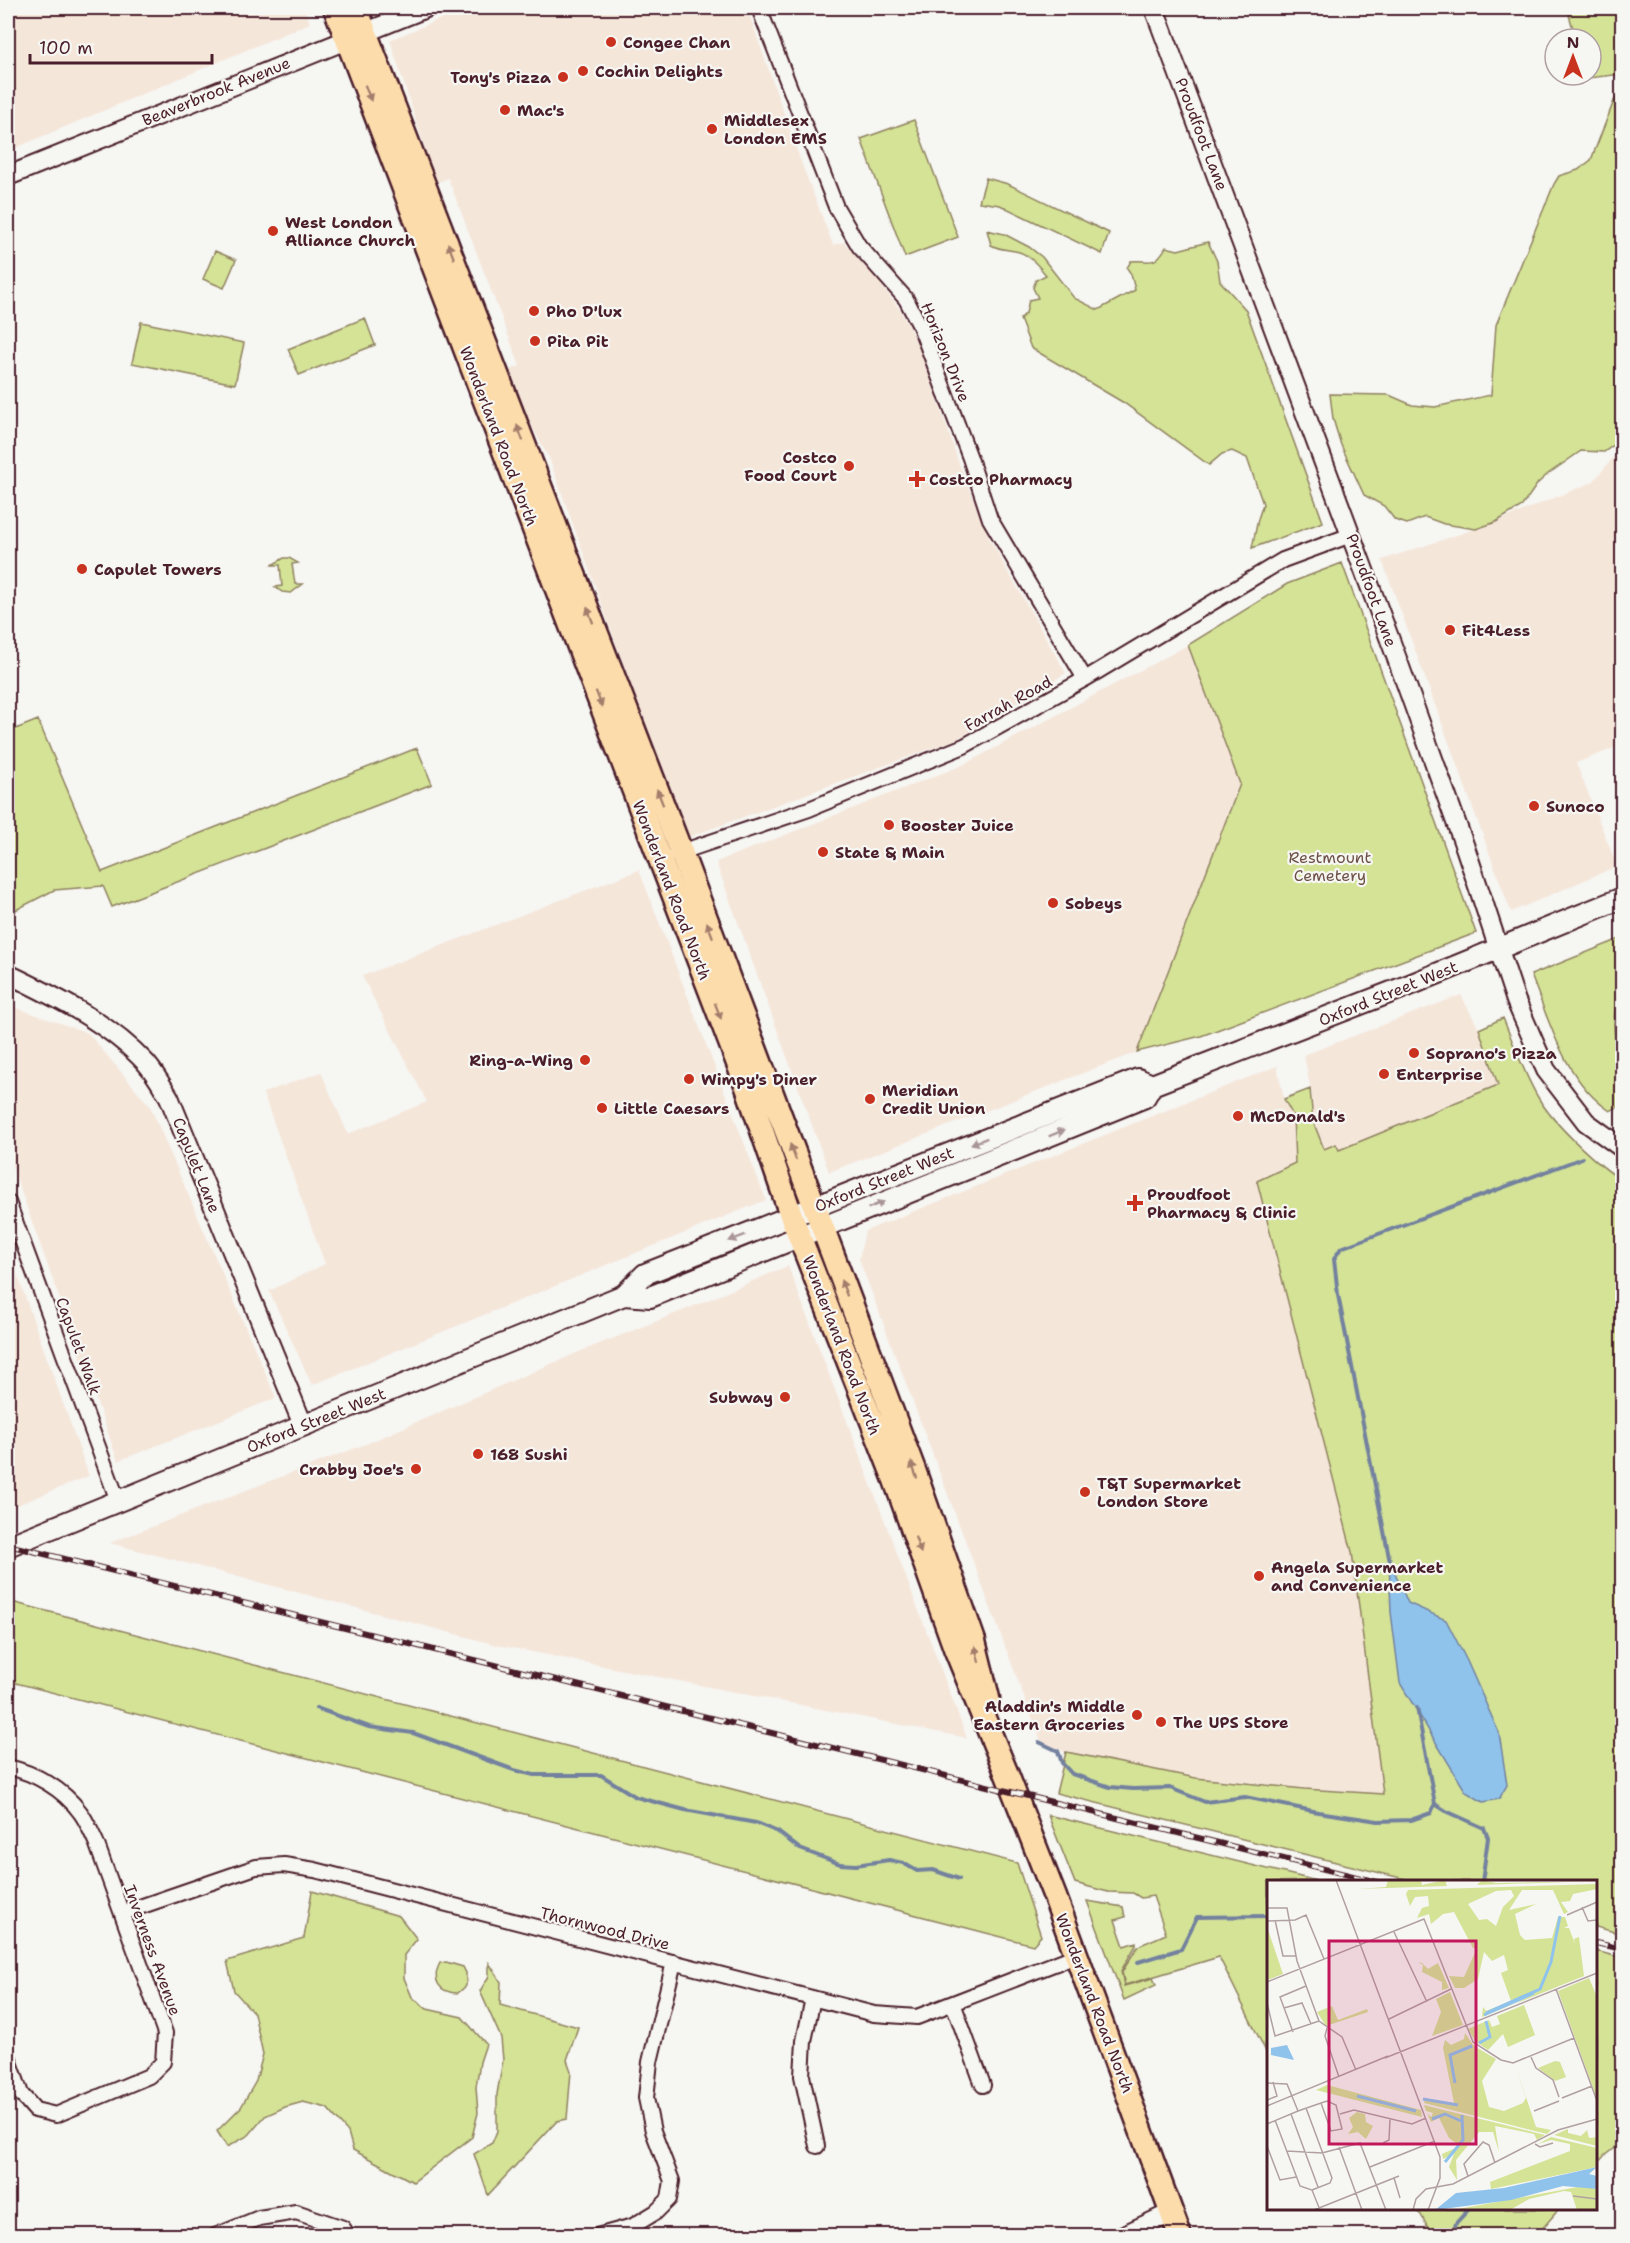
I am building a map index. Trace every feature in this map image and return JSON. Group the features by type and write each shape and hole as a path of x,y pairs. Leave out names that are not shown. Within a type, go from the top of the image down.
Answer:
{"main road":[{"name":"Wonderland Road North","path":"335,8 356,35 670,855 817,1217 915,1473 971,1632 1006,1772"},
{"name":"Wonderland Road North","path":"356,8 356,35"},
{"name":"Wonderland Road North","path":"670,855 795,1226 887,1460 955,1648 1077,1955 1180,2235"},
{"name":"Oxford Street West","path":"8,1545 624,1295 650,1297 795,1226 1145,1097 1152,1085 1623,898"}],"street":[{"name":"Beaverbrook Avenue","path":"8,176 426,8"},
{"name":"Horizon Drive","path":"759,8 836,207 859,246 906,299 920,326 970,458 990,519 1085,679"},
{"name":"Proudfoot Lane","path":"1154,8 1466,849 1516,1001 1546,1070 1586,1122 1623,1148"},
{"name":"Farrah Road","path":"670,855 809,809 964,746 1085,679 1283,560 1351,535"},
{"name":"Capulet Lane","path":"8,974 52,995 114,1034 146,1064 169,1097 303,1425"},
{"name":"Capulet Walk","path":"8,1202 118,1501"},
{"name":"Inverness Avenue","path":"8,1767 36,1776 61,1792 80,1812 96,1842 165,2033 163,2062 149,2076 56,2115 35,2110 21,2094 8,2056"},
{"name":"Thornwood Drive","path":"122,1913 256,1867 284,1865 315,1870 874,2014 917,2018 1077,1955"},
{"path":"597,2235 633,2226 656,2212 669,2199 672,2181 653,2131 646,2098 650,2062 675,1962"},
{"path":"813,1998 804,2041 802,2076 817,2146"},
{"path":"953,2003 982,2085"},
{"path":"215,2235 259,2218 296,2212 343,2228 348,2235"},
{"path":"1122,2235 1173,2212"}],"shaded area":[{"path":"8,8 304,8 310,23 8,151"},
{"path":"467,8 747,8 833,245 844,242 901,311 922,354 960,466 990,540 1066,673 957,739 686,838 549,458 529,421 507,371 520,366 448,178 436,183 390,40"},
{"path":"1622,447 1622,745 1576,763 1617,866 1511,912 1382,560 1496,522 1593,482"},
{"path":"1188,645 1240,784 1137,1052 829,1172 716,862 963,765"},
{"path":"639,870 766,1200 312,1385 269,1291 325,1264 263,1093 321,1072 348,1134 427,1102 362,976"},
{"path":"1461,995 1479,1029 1498,1085 1339,1151 1324,1150 1313,1121 1312,1096 1304,1055"},
{"path":"8,1005 88,1033 150,1106 276,1398 118,1461 8,1155"},
{"path":"1277,1066 1284,1099 1293,1115 1295,1163 1257,1181 1352,1552 1384,1794 1304,1789 1196,1778 1066,1752 1042,1744 859,1259 865,1231"},
{"path":"8,1249 89,1476 10,1508 8,1508"},
{"path":"788,1266 967,1738 497,1645 110,1543 366,1444 579,1352"}],"green space":[{"path":"1567,8 1622,8 1622,74 1603,76 1603,27 1573,27"},
{"path":"1622,91 1622,439 1604,452 1581,451 1538,483 1522,506 1496,522 1476,529 1444,524 1425,517 1407,524 1395,520 1384,506 1364,495 1341,445 1333,419 1330,394 1389,395 1412,405 1435,407 1491,395 1496,325 1554,184 1559,176 1578,170 1591,160 1614,101"},
{"path":"914,120 958,237 905,257 861,139"},
{"path":"986,178 1008,184 1109,233 1102,254 1000,205 979,202"},
{"path":"987,230 1004,234 1029,247 1042,257 1074,298 1098,310 1135,290 1127,268 1131,261 1155,260 1166,247 1178,250 1208,242 1217,261 1220,281 1246,310 1323,522 1252,548 1263,504 1247,458 1232,451 1222,454 1209,465 1124,403 1031,348 1020,319 1026,313 1029,300 1038,298 1033,288 1036,280 1046,275 1024,254 991,245"},
{"path":"215,251 236,260 224,288 203,279"},
{"path":"365,318 375,345 299,375 288,349"},
{"path":"141,322 244,343 235,384 132,363"},
{"path":"284,558 298,563 292,564 295,584 303,584 291,593 282,592 275,587 282,586 280,565 272,565"},
{"name":"Restmount Cemetery","path":"1342,563 1476,933 1201,1036 1137,1052 1240,784 1188,645 1287,584"},
{"path":"38,720 102,872 417,748 432,784 112,907 103,886 54,890 8,914 8,732"},
{"path":"1622,938 1622,989 1616,1003 1614,1022 1616,1041 1622,1055 1622,1105 1610,1111 1594,1099 1570,1067 1552,1031 1531,975"},
{"path":"1503,1018 1529,1080 1546,1109 1577,1144 1622,1180 1622,1934 1597,1927 1597,1880 1409,1880 1056,1793 1066,1752 1196,1778 1383,1794 1352,1552 1257,1181 1295,1163 1293,1116 1284,1099 1310,1089 1313,1121 1324,1149 1336,1144 1339,1150 1498,1085 1479,1029"},
{"path":"8,1601 1017,1863 1041,1936 1033,1945 8,1681"},
{"path":"1048,1815 1313,1880 1267,1880 1267,2054 1219,1957 1125,1985 1122,1972 1138,1946 1166,1934 1153,1896 1141,1898 1133,1893 1108,1892 1075,1883"},
{"path":"312,1891 399,1916 417,1939 404,1955 404,1978 412,1997 427,2009 462,2017 486,2044 476,2087 478,2113 472,2137 413,2182 353,2150 348,2132 327,2108 303,2102 285,2107 265,2116 249,2135 227,2147 217,2131 241,2107 256,2081 263,2054 254,2013 234,1991 227,1961 304,1938"},
{"path":"1087,1901 1123,1907 1125,1917 1115,1920 1124,1946 1136,1942 1121,1971 1124,1986 1153,1978 1156,1985 1124,2000"},
{"path":"1597,1951 1622,1958 1622,2142 1597,2164"},
{"path":"446,1962 463,1967 466,1973 466,1986 458,1993 446,1991 438,1984 437,1969 440,1963"},
{"path":"489,1963 501,1982 500,2005 578,2027 567,2060 571,2071 567,2119 557,2121 488,2195 474,2154 492,2143 497,2131 497,2094 503,2060 501,2038 480,1991 489,1976"},
{"path":"1415,2210 1558,2210 1536,2236 1432,2235 1421,2215"}],"water":[{"path":"1389,1559 1408,1603 1446,1620 1467,1661 1499,1733 1507,1785 1499,1799 1483,1802 1466,1792 1400,1683 1391,1612"}],"waterway":[{"path":"1390,1562 1338,1295 1334,1259 1341,1248 1582,1158"},
{"path":"316,1708 369,1727 413,1733 514,1770 534,1775 601,1775 636,1797 685,1810 756,1823 778,1832 800,1849 840,1864 856,1865 889,1860 903,1863 917,1871 933,1870 959,1879"},
{"path":"1039,1742 1058,1751 1062,1763 1072,1774 1110,1787 1170,1788 1205,1802 1245,1797 1378,1821 1411,1820 1431,1813 1435,1804 1417,1708"},
{"path":"1435,1804 1484,1828 1488,1838 1482,1880"},
{"path":"1138,1962 1181,1949 1197,1917 1267,1916"},
{"path":"1453,2236 1456,2223 1468,2210"}],"railway":[{"path":"8,1545 1369,1880"},
{"path":"1597,1943 1622,1949"}],"place":[{"name":"Congee Chan","path":"611,42"},
{"name":"Cochin Delights","path":"583,71"},
{"name":"Tony's Pizza","path":"563,77"},
{"name":"Mac's","path":"505,110"},
{"name":"Middlesex London EMS","path":"712,129"},
{"name":"West London Alliance Church","path":"273,231"},
{"name":"Pho D'lux","path":"534,311"},
{"name":"Pita Pit","path":"535,341"},
{"name":"Costco Food Court","path":"849,466"},
{"name":"Costco Pharmacy","path":"917,479"},
{"name":"Capulet Towers","path":"82,569"},
{"name":"Fit4Less","path":"1450,630"},
{"name":"Sunoco","path":"1534,806"},
{"name":"Booster Juice","path":"889,825"},
{"name":"State & Main","path":"823,852"},
{"name":"Sobeys","path":"1053,903"},
{"name":"Soprano's Pizza","path":"1414,1053"},
{"name":"Ring-a-Wing","path":"585,1060"},
{"name":"Enterprise","path":"1384,1074"},
{"name":"Wimpy's Diner","path":"689,1079"},
{"name":"Meridian Credit Union","path":"870,1099"},
{"name":"Little Caesars","path":"602,1108"},
{"name":"McDonald's","path":"1238,1116"},
{"name":"Proudfoot Pharmacy & Clinic","path":"1135,1203"},
{"name":"Subway","path":"785,1397"},
{"name":"168 Sushi","path":"478,1454"},
{"name":"Crabby Joe's","path":"416,1469"},
{"name":"T&T Supermarket London Store","path":"1085,1492"},
{"name":"Angela Supermarket and Convenience","path":"1259,1576"},
{"name":"Aladdin's Middle Eastern Groceries","path":"1137,1715"},
{"name":"The UPS Store","path":"1161,1722"}]}
